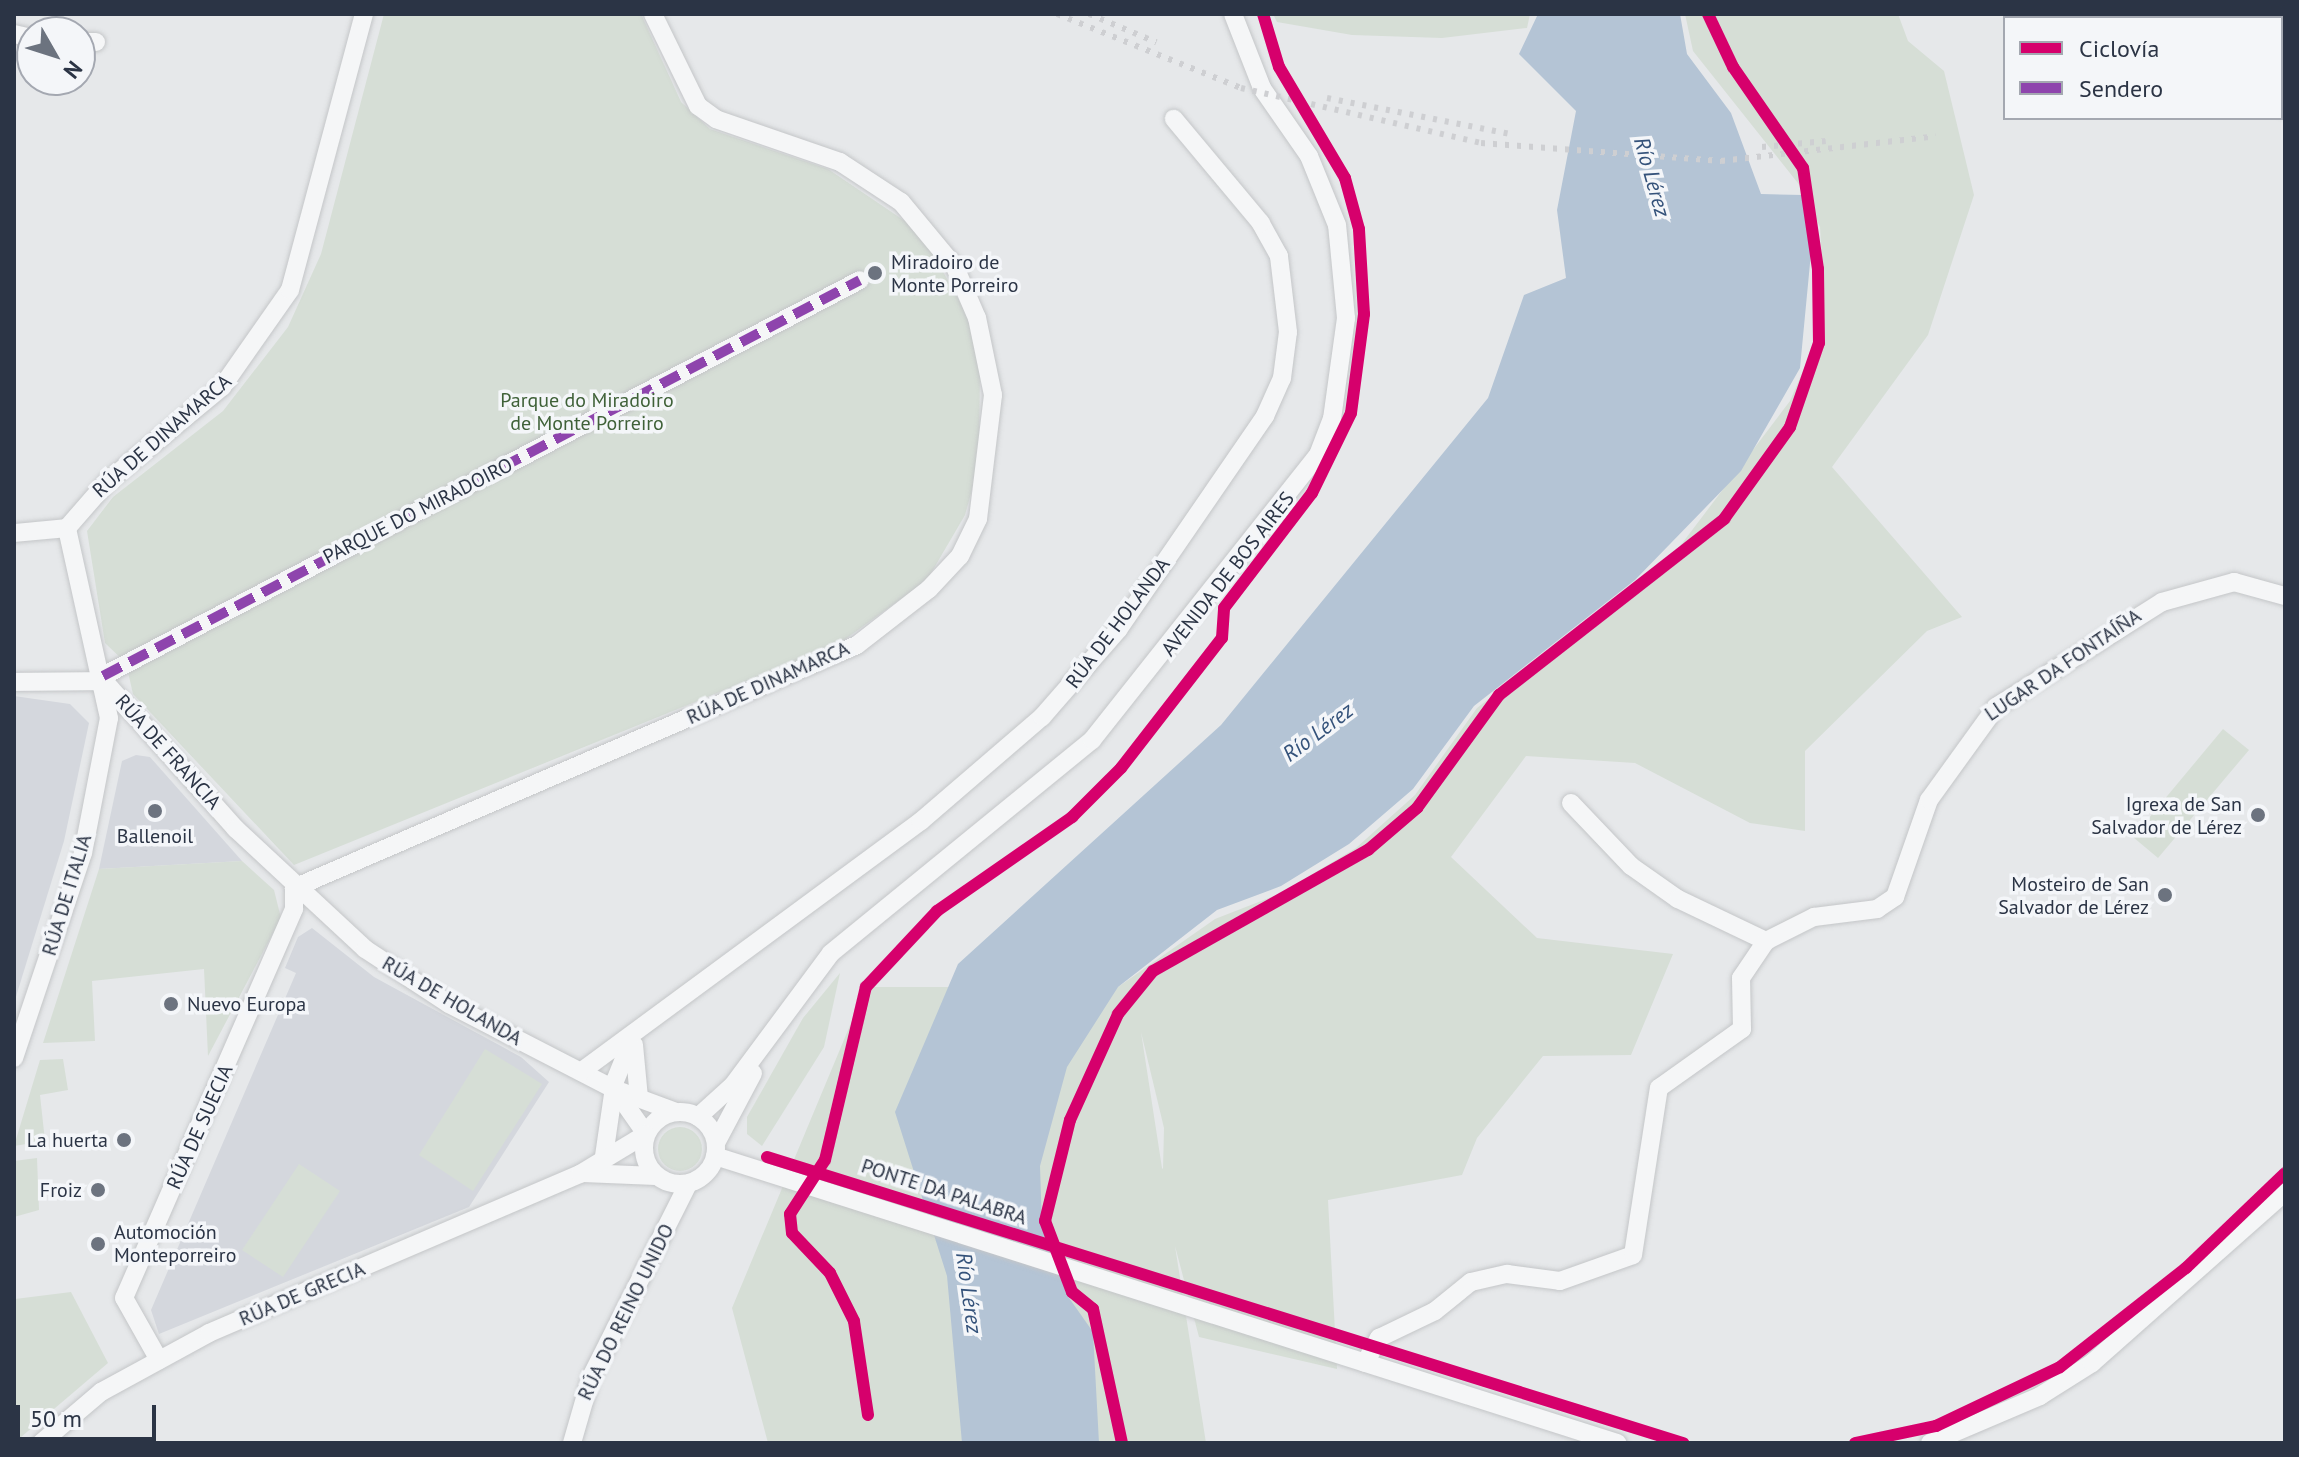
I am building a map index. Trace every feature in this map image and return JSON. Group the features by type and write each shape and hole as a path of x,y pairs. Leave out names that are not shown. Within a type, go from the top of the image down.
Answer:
{"street":[{"name":"RÚA DE DINAMARCA","path":"67,528 108,481 222,387 290,290 364,14"},
{"name":"RÚA DE DINAMARCA","path":"294,888 857,645 929,589 960,556 978,519 993,395 977,318 929,227 840,162 716,119 698,106 653,14"},
{"name":"AVENIDA DE BOS AIRES","path":"698,1117 733,1085 831,953 1092,740 1318,455 1332,419 1346,318 1337,225 1309,156 1262,88 1233,14"},
{"name":"RÚA DE HOLANDA","path":"582,1071 635,1039 921,821 1073,686 1265,416 1282,378 1288,332 1279,256 1261,223 1174,119"},
{"name":"PARQUE DO MIRADOIRO","path":"104,678 860,280"},
{"path":"14,533 67,528 104,678"},
{"name":"LUGAR DA FONTAÍÑA","path":"1365,1363 1379,1338 1435,1311 1471,1282 1507,1274 1560,1281 1633,1255 1659,1088 1742,1029 1741,978 1766,941 1814,917 1877,909 1895,897 1929,800 1980,722 2118,624 2162,602 2234,582 2285,596"},
{"name":"RÚA DE FRANCIA","path":"14,682 104,678 294,888"},
{"name":"RÚA DE ITALIA","path":"14,1058 83,853 109,718 104,678"},
{"path":"1571,803 1595,835 1640,873 1766,941"},
{"name":"RÚA DE HOLANDA","path":"294,888 403,977 614,1089 676,1112"},
{"name":"RÚA DE SUECIA","path":"159,1360 124,1298 294,909 294,888"},
{"name":"AVENIDA DE BOS AIRES","path":"716,1149 789,1007"},
{"path":"635,1039 630,1060 639,1098"},
{"name":"RÚA DE HOLANDA","path":"635,1039 621,1057 614,1089 646,1134"},
{"path":"604,1156 614,1089"},
{"path":"676,1112 698,1117 716,1149 707,1173 688,1184 656,1176 644,1157 646,1134 676,1112"},
{"name":"RÚA DE GRECIA","path":"41,1443 101,1392 159,1360 580,1174 604,1156 646,1134"},
{"name":"PONTE DA PALABRA","path":"716,1149 761,1170 1617,1443"},
{"name":"RÚA DE GRECIA","path":"580,1174 656,1176"},
{"name":"RÚA DO REINO UNIDO","path":"572,1443 591,1377 688,1184"},
{"path":"1930,1443 2040,1396 2092,1363 2285,1192"}],"shaded area":[{"path":"14,696 70,704 89,723 64,841 14,1003"},
{"name":"Ballenoil","path":"136,755 150,757 242,861 99,869 122,761"},
{"path":"312,928 374,977 521,1057 549,1082 469,1207 159,1334 151,1310 296,973 285,968 298,937"}],"green space":[{"name":"Parque do Miradoiro de Monte Porreiro","path":"384,14 641,14 681,102 710,129 828,169 921,232 966,313 980,362 979,464 965,515 927,580 840,643 294,865 133,694 126,663 105,643 87,531 113,497 223,411 288,327 321,254"},
{"path":"1273,14 1530,14 1527,28 1442,38 1352,35 1277,22"},
{"path":"1685,14 1898,14 1908,41 1944,71 1974,195 1928,335 1832,467 1962,617 1927,631 1805,751 1805,831 1750,823 1635,763 1526,756 1451,857 1537,938 1673,954 1631,1055 1543,1056 1477,1138 1462,1175 1328,1200 1337,1369 1199,1337 1175,1246 1206,1443 768,1443 732,1308 866,987 1118,987 1215,919 1279,894 1356,848 1415,795 1477,708 1674,554 1790,401 1812,350 1824,293 1820,227 1801,187 1693,51","holes":["1141,1032 1164,1128 1163,1169"]},
{"path":"2223,729 2249,750 2158,858 2133,837"},
{"path":"242,861 274,890 281,918 208,1056 204,969 92,981 95,1041 43,1043 99,869"},
{"path":"840,973 824,1047 762,1146 747,1134 747,1117 803,1018"},
{"path":"485,1049 542,1084 473,1191 419,1155"},
{"path":"63,1059 68,1090 40,1095 45,1141 14,1146 40,1060"},
{"path":"680,1127 696,1133 702,1149 696,1165 680,1171 664,1165 658,1149 664,1133"},
{"path":"37,1158 39,1210 14,1217 14,1161"},
{"path":"299,1164 340,1191 283,1277 242,1250"},
{"path":"71,1292 108,1363 14,1443 15,1299"}],"water":[{"name":"Río Lérez","path":"1538,14 1680,14 1687,54 1731,113 1761,194 1803,195 1811,253 1800,368 1741,471 1635,580 1474,706 1413,789 1349,844 1281,886 1217,910 1118,987 1067,1067 1040,1166 1042,1226 1067,1295 1093,1332 1099,1443 962,1443 947,1276 895,1112 958,964 1221,725 1488,398 1524,295 1566,278 1557,210 1576,111 1519,54"}],"railway":[{"path":"1057,14 1241,88 1481,143 1721,161 1936,136"},
{"path":"1089,14 1156,42"},
{"path":"1327,98 1515,135"},
{"path":"1762,147 1826,141"}],"marked path":[{"path":"103,676 860,280"}],"cycle path":[{"path":"868,1415 854,1321 830,1273 792,1233 790,1214 825,1160 866,987 937,911 1072,817 1121,768 1222,638 1224,608 1312,493 1351,413 1364,314 1359,229 1345,178 1279,67 1263,14"},
{"path":"1122,1443 1093,1309 1072,1292 1045,1221 1070,1120 1118,1014 1153,971 1368,850 1417,808 1499,695 1724,519 1790,427 1819,343 1818,269 1803,168 1733,67 1708,14"},
{"path":"767,1157 1683,1443"},
{"path":"1855,1443 1936,1426 2060,1367 2186,1268 2285,1173"}],"place":[{"name":"Miradoiro de Monte Porreiro","path":"875,273"},
{"name":"Ballenoil","path":"155,811"},
{"name":"Igrexa de San Salvador de Lérez","path":"2258,815"},
{"name":"Mosteiro de San Salvador de Lérez","path":"2165,895"},
{"name":"Nuevo Europa","path":"171,1004"},
{"name":"La huerta","path":"124,1140"},
{"name":"Froiz","path":"98,1190"},
{"name":"Automoción Monteporreiro","path":"98,1244"}]}
